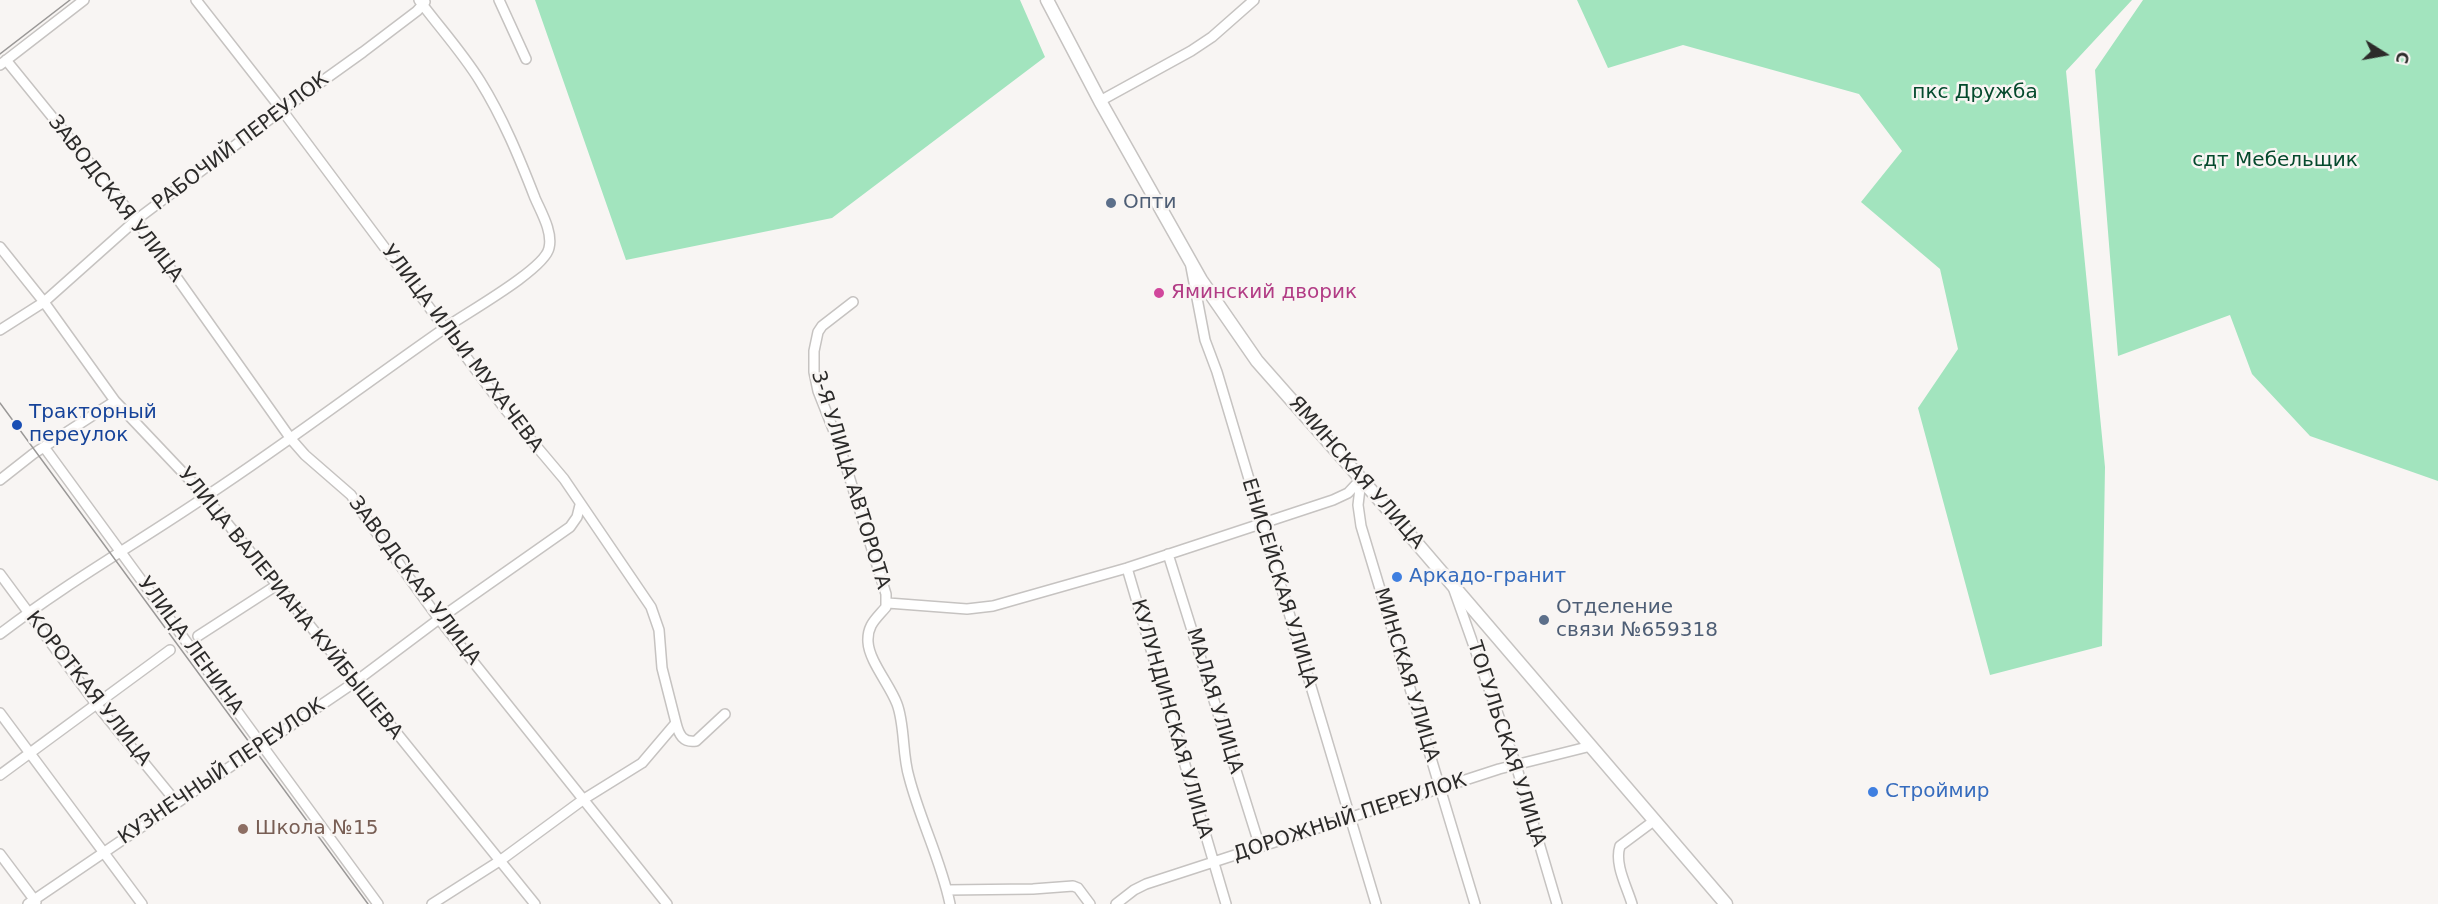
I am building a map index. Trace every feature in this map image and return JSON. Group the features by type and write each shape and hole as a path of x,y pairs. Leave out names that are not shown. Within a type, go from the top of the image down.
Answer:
{"main road":[{"name":"ЯМИНСКАЯ УЛИЦА","path":"1047,0 1100,101 1190,261 1224,316 1257,361 1726,904"}],"street":[{"path":"3,62 84,0"},
{"name":"УЛИЦА ИЛЬИ МУХАЧЕВА","path":"196,0 282,110 505,409 564,479 654,614 659,630 662,668 676,723"},
{"path":"499,0 526,59"},
{"path":"1100,101 1191,51 1212,37 1254,0"},
{"path":"0,634 28,612 291,439 445,328 533,270 544,258 549,250 548,233 511,138 479,80 423,2"},
{"name":"РАБОЧИЙ ПЕРЕУЛОК","path":"0,330 44,302 136,220 363,52 423,2"},
{"name":"ЗАВОДСКАЯ УЛИЦА","path":"3,62 136,220 291,439 305,455 351,495 439,619 667,904"},
{"name":"УЛИЦА ВАЛЕРИАНА КУЙБЫШЕВА","path":"0,247 44,302 115,401 206,497 535,904"},
{"name":"ЕНИСЕЙСКАЯ УЛИЦА","path":"1190,261 1204,340 1217,372 1260,524 1376,904"},
{"name":"3-Я УЛИЦА АВТОРОТА","path":"853,302 822,326 818,332 814,351 814,372 818,392 839,444 888,603 872,622 868,632 868,645 897,702 908,776 925,831 937,857 950,904"},
{"path":"0,480 44,447 115,401"},
{"name":"УЛИЦА ЛЕНИНА","path":"44,447 378,904"},
{"path":"888,603 976,609 1054,590 1340,498 1361,479"},
{"name":"МИНСКАЯ УЛИЦА","path":"1361,479 1358,505 1361,526 1475,904"},
{"name":"КУЗНЕЧНЫЙ ПЕРЕУЛОК","path":"33,902 104,851 355,682 439,619 570,527 577,517 580,505"},
{"name":"МАЛАЯ УЛИЦА","path":"1168,554 1260,847"},
{"name":"КУЛУНДИНСКАЯ УЛИЦА","path":"1127,568 1226,904"},
{"name":"КОРОТКАЯ УЛИЦА","path":"0,574 96,704 177,803"},
{"path":"198,636 277,585"},
{"name":"ТОГУЛЬСКАЯ УЛИЦА","path":"1452,585 1516,765 1557,904"},
{"path":"0,775 170,650"},
{"path":"0,713 142,904"},
{"path":"432,904 501,860 584,799 642,763 676,723 682,738 686,741 696,741 725,714"},
{"name":"ДОРОЖНЫЙ ПЕРЕУЛОК","path":"1116,904 1146,884 1516,765 1591,746"},
{"path":"1632,904 1618,851 1620,846 1655,820"},
{"path":"0,854 33,902"},
{"path":"947,890 1072,886 1078,888 1090,904"}],"green space":[{"path":"535,0 1020,0 1045,57 832,218 626,260"},
{"name":"пкс Дружба","path":"1577,0 2132,0 2066,71 2105,467 2102,646 1990,675 1918,408 1958,349 1940,269 1861,202 1902,151 1859,94 1683,45 1608,68"},
{"name":"сдт Мебельщик","path":"2143,0 2438,0 2438,481 2310,436 2252,374 2230,315 2118,356 2095,70"}],"tram line":[{"path":"0,54 70,0"},
{"path":"0,403 368,904"}],"place":[{"name":"Опти","path":"1111,203"},
{"name":"Яминский дворик","path":"1159,293"},
{"name":"Тракторный переулок","path":"17,425"},
{"name":"Аркадо-гранит","path":"1397,577"},
{"name":"Отделение связи №659318","path":"1544,620"},
{"name":"Строймир","path":"1873,792"},
{"name":"Школа №15","path":"243,829"}]}
